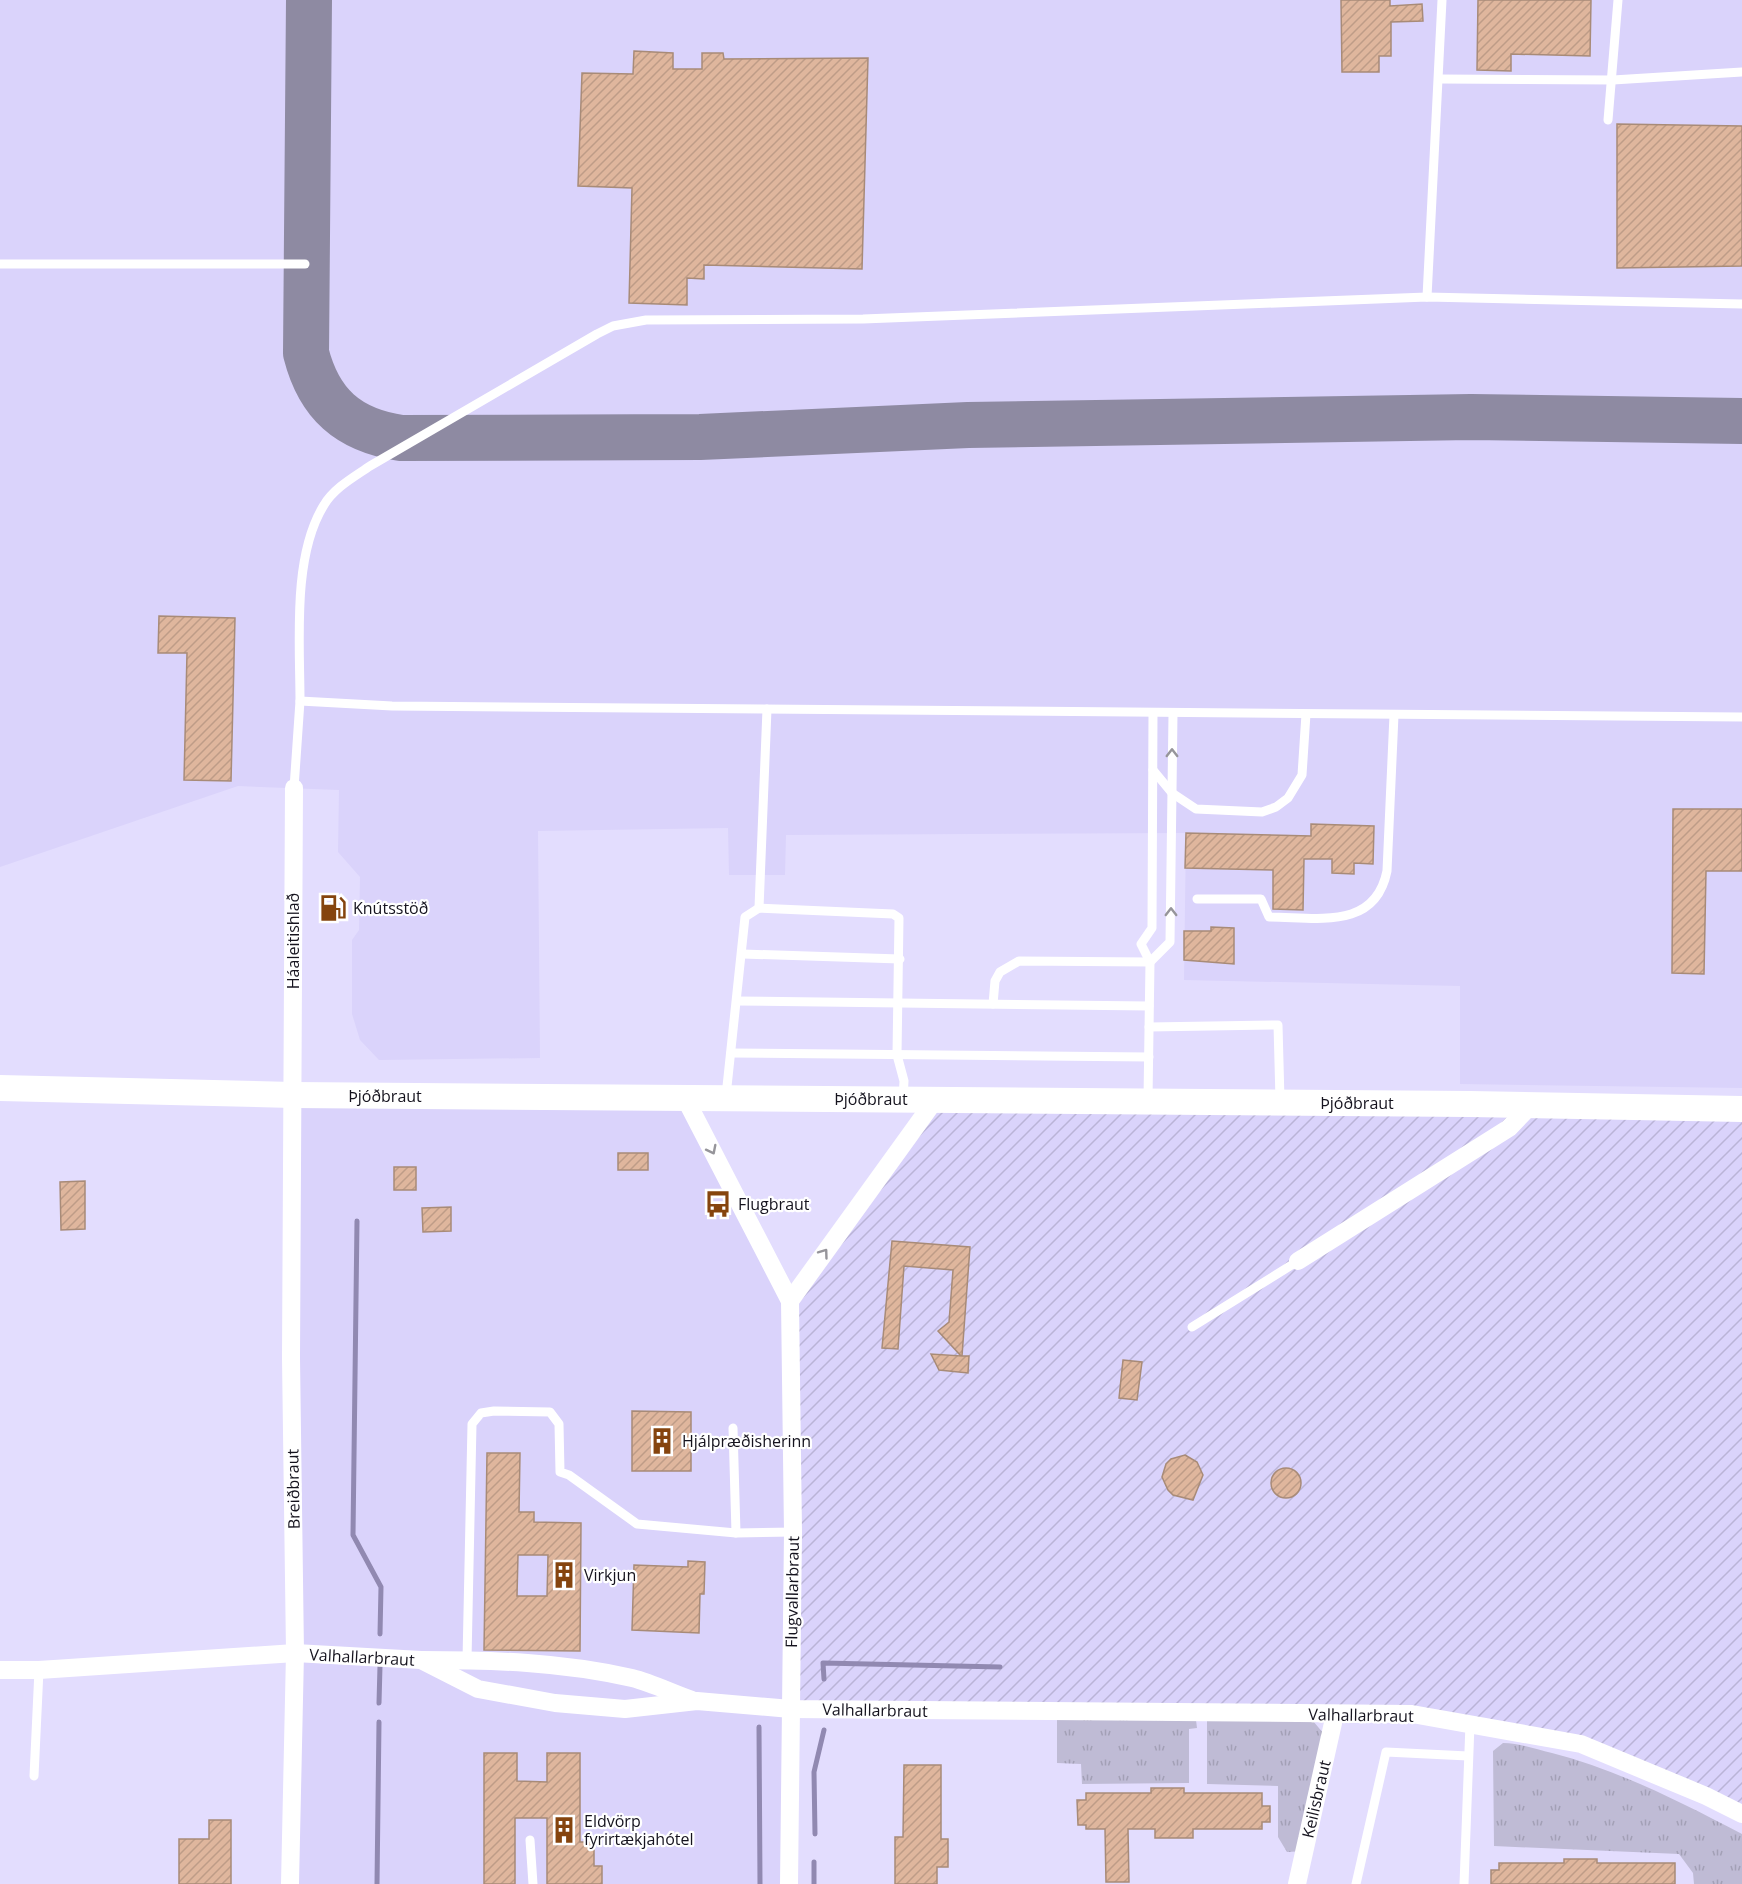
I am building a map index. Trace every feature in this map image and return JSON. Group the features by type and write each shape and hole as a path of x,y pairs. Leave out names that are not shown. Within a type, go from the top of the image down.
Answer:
{"street":[{"name":"Háaleitishlað","path":"293,1095 294,788"},
{"name":"Þjóðbraut","path":"0,1088 293,1095 1280,1102 1742,1108"},
{"name":"Breiðbraut","path":"290,1884 295,1653 291,1358 293,1095"},
{"name":"Flugvallarbraut","path":"685,1098 790,1301 793,1532 789,1884"},
{"path":"790,1301 935,1100"},
{"path":"1298,1261 1509,1128 1531,1105"},
{"name":"Valhallarbraut","path":"0,1670 39,1670 295,1653 421,1660 478,1689 555,1703 625,1709 697,1701 791,1709 1412,1714 1581,1744 1706,1796 1742,1814"},
{"path":"421,1660 520,1660 582,1669 633,1679 697,1701"},
{"name":"Keilisbraut","path":"1297,1884 1335,1714"}],"lane":[{"path":"1426,297 1442,0"},
{"path":"1608,120 1618,0"},
{"path":"1439,78 1613,80 1742,72"},
{"path":"0,264 305,264"},
{"path":"294,788 306,545 324,504 344,483 370,466 613,326 674,318 863,319 1426,297 1742,304"},
{"path":"300,701 392,706 1742,717"},
{"path":"759,908 767,709"},
{"path":"1148,1101 1150,962 1141,944 1152,928 1153,714"},
{"path":"993,1004 995,981 1000,972 1019,961 1150,962 1170,942 1173,714"},
{"path":"1153,770 1172,793 1196,809 1209,812 1262,812 1276,807 1288,798 1302,775 1306,714"},
{"path":"1197,899 1261,899 1269,917 1347,916 1370,906 1381,891 1387,871 1394,715"},
{"path":"726,1098 745,916 759,908 893,914 899,918 901,925 897,1055 904,1081 903,1100"},
{"path":"742,954 900,959"},
{"path":"737,1001 1149,1006"},
{"path":"1149,1027 1278,1025 1280,1102"},
{"path":"731,1053 1149,1057"},
{"path":"1192,1328 1298,1261"},
{"path":"466,1660 472,1424 481,1413 494,1411 550,1412 559,1424 560,1472 569,1475 637,1524 736,1533 793,1532"},
{"path":"733,1428 736,1533"},
{"path":"34,1776 39,1670"},
{"path":"1464,1884 1470,1724"},
{"path":"1356,1884 1386,1752 1468,1756"},
{"path":"530,1840 533,1884"}],"shaded area":[{"path":"0,0 1742,0 1742,1088 1460,1084 1460,986 1184,980 1186,833 786,835 785,875 729,875 728,828 538,831 540,1058 379,1060 360,1040 352,1014 352,940 359,930 360,877 338,852 339,790 238,786 0,867"},
{"path":"293,1095 685,1098 790,1301 789,1884 290,1884"},
{"path":"935,1100 1742,1109 1742,1814 1581,1744 1412,1714 791,1709 790,1301"}],"green space":[{"path":"1057,1719 1196,1720 1197,1728 1189,1729 1189,1783 1082,1784 1081,1764 1057,1763"},
{"path":"1207,1720 1313,1721 1324,1734 1327,1752 1316,1839 1305,1851 1287,1852 1278,1837 1278,1786 1207,1784"},
{"path":"1503,1743 1528,1746 1601,1768 1672,1799 1742,1834 1742,1884 1694,1884 1693,1873 1679,1854 1494,1846 1493,1751"}],"building":[{"path":"1341,0 1390,0 1390,6 1422,4 1423,21 1391,22 1391,56 1379,56 1379,72 1342,72"},
{"path":"1478,0 1591,0 1590,56 1511,54 1511,71 1477,70"},
{"path":"634,51 673,53 673,69 702,69 702,53 723,53 724,59 868,58 862,269 704,265 704,279 687,278 687,305 629,303 632,188 578,186 582,73 633,74"},
{"path":"1617,124 1742,126 1742,266 1617,268"},
{"path":"159,616 235,618 231,781 184,780 187,653 158,653"},
{"path":"1673,809 1742,809 1742,871 1706,871 1704,974 1672,973"},
{"path":"1311,824 1374,826 1373,864 1354,863 1354,874 1332,873 1332,859 1304,859 1303,910 1273,909 1273,870 1185,868 1186,833 1311,836"},
{"path":"1211,927 1234,928 1234,964 1184,960 1184,931 1211,931"},
{"path":"618,1153 648,1153 648,1170 618,1170"},
{"path":"394,1167 416,1167 416,1190 394,1190"},
{"path":"85,1181 85,1229 61,1230 60,1182"},
{"path":"451,1207 451,1231 423,1232 422,1208"},
{"path":"892,1241 970,1247 962,1356 969,1356 968,1373 939,1370 931,1354 961,1356 938,1331 949,1322 953,1270 904,1266 898,1349 882,1348"},
{"path":"1123,1360 1142,1362 1137,1400 1119,1398"},
{"name":"Hjálpræðisherinn","path":"632,1411 691,1412 691,1471 632,1471"},
{"name":"Virkjun","path":"487,1453 520,1453 519,1512 534,1512 534,1522 581,1523 580,1651 484,1650","holes":["518,1555 548,1555 547,1596 517,1596"]},
{"path":"1185,1455 1197,1462 1203,1475 1193,1500 1173,1495 1162,1477 1166,1464 1171,1459"},
{"path":"1286,1468 1297,1472 1301,1483 1297,1494 1286,1498 1275,1494 1271,1483 1275,1472"},
{"path":"688,1561 705,1562 704,1594 700,1594 699,1633 632,1630 634,1565 688,1567"},
{"name":"Eldvörp fyrirtækjahótel","path":"484,1753 517,1753 517,1781 547,1782 547,1753 580,1753 580,1842 594,1842 594,1866 602,1866 602,1884 547,1884 547,1818 515,1818 515,1884 484,1884"},
{"path":"904,1765 941,1765 941,1839 948,1839 948,1867 937,1867 937,1884 895,1884 895,1837 903,1837"},
{"path":"1151,1788 1184,1788 1184,1793 1262,1793 1262,1806 1270,1806 1270,1822 1262,1822 1262,1829 1193,1829 1193,1838 1155,1838 1155,1829 1128,1829 1129,1882 1106,1882 1105,1829 1086,1829 1086,1825 1078,1825 1077,1800 1086,1800 1086,1793 1151,1793"},
{"path":"209,1820 231,1820 231,1884 179,1884 179,1839 209,1839"},
{"path":"1564,1859 1597,1859 1597,1863 1675,1863 1675,1884 1491,1884 1491,1870 1499,1870 1499,1863 1564,1863"}],"waterway":[{"path":"357,1221 353,1535 381,1587 380,1634"},
{"path":"824,1679 823,1663 1000,1667"},
{"path":"379,1703 380,1666"},
{"path":"377,1884 379,1722"},
{"path":"759,1727 760,1884"},
{"path":"815,1834 814,1772 824,1730"},
{"path":"814,1862 814,1884"}],"taxiway":[{"path":"309,0 306,353 319,387 338,412 366,429 382,434 401,438 700,437 968,425 1471,417 1742,421"}],"place":[{"name":"Knútsstöð","path":"333,908"},
{"name":"Flugbraut","path":"718,1204"},
{"name":"Hjálpræðisherinn","path":"662,1441"},
{"name":"Virkjun","path":"564,1575"},
{"name":"Eldvörp fyrirtækjahótel","path":"564,1830"}]}
